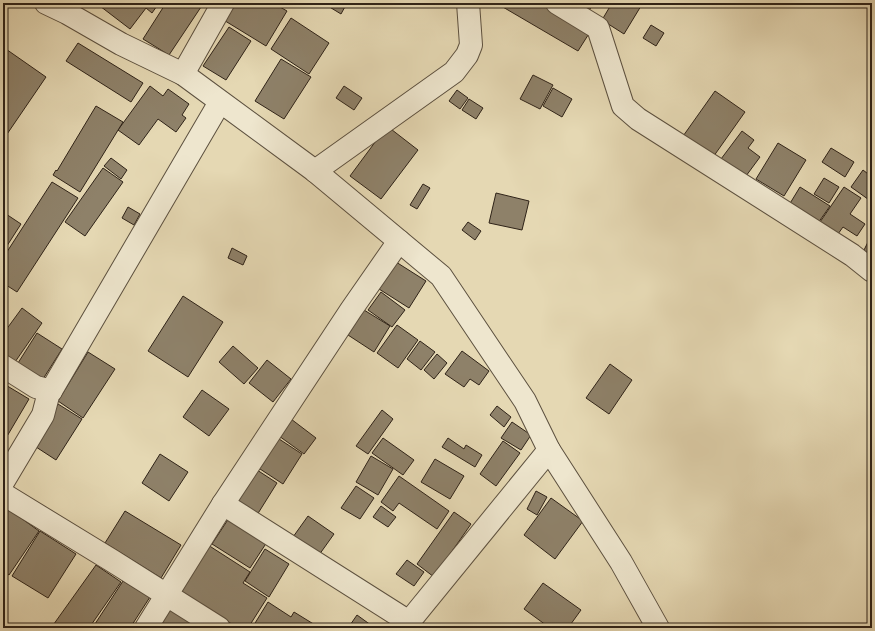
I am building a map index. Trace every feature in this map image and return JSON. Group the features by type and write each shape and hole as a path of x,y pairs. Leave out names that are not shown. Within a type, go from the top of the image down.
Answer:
{"street":[{"path":"46,3 70,8 122,44 183,74 315,171 441,276 525,401 550,450 621,562 658,628"},
{"path":"183,74 224,3"},
{"path":"315,171 454,72 467,55 471,45 468,3"},
{"path":"557,3 598,28 623,106 638,119 852,255 872,271"},
{"path":"3,482 43,414 49,392 51,391 220,102"},
{"path":"146,628 223,504 351,310 399,241"},
{"path":"3,366 36,387 51,391"},
{"path":"223,504 407,625 550,450"},
{"path":"3,494 220,628"}],"building":[{"path":"96,3 159,3 152,13 146,8 130,29"},
{"path":"166,3 195,3 201,7 169,55 143,39"},
{"path":"232,3 273,3 287,11 266,46 222,19"},
{"path":"323,3 347,3 341,14"},
{"path":"496,3 541,3 590,32 578,51"},
{"path":"568,3 593,3 587,15"},
{"path":"612,3 636,3 641,6 624,34 602,20"},
{"path":"291,18 329,43 309,74 271,49"},
{"path":"651,25 664,33 656,46 643,38"},
{"path":"229,27 251,41 226,80 203,66"},
{"path":"78,43 143,83 131,102 66,61"},
{"path":"3,47 46,77 3,140"},
{"path":"281,59 311,77 284,119 255,101"},
{"path":"533,75 553,85 540,109 520,99"},
{"path":"150,86 163,96 168,89 189,104 182,115 186,118 176,132 158,119 139,145 118,130"},
{"path":"344,86 362,98 354,110 336,98"},
{"path":"553,88 572,99 562,117 543,106"},
{"path":"457,90 468,98 460,109 449,101"},
{"path":"715,91 745,112 711,160 681,139"},
{"path":"469,99 483,108 476,119 462,110"},
{"path":"96,106 123,122 80,192 53,175 56,170 57,171"},
{"path":"387,126 418,150 381,199 350,176"},
{"path":"742,131 754,140 748,148 760,157 746,176 721,159"},
{"path":"778,143 806,160 784,196 756,179"},
{"path":"831,148 854,162 845,177 822,162"},
{"path":"111,158 127,170 121,179 104,166"},
{"path":"103,168 123,182 85,236 65,222"},
{"path":"863,170 872,177 872,202 851,187"},
{"path":"824,178 839,187 829,203 814,194"},
{"path":"52,182 78,198 17,292 3,283 3,258"},
{"path":"423,184 430,188 417,209 410,205"},
{"path":"800,187 830,206 818,223 789,205"},
{"path":"844,187 861,198 850,214 865,224 857,236 843,227 838,234 820,222"},
{"path":"496,193 529,201 522,230 489,223"},
{"path":"128,207 140,214 134,225 122,218"},
{"path":"3,212 21,224 3,252"},
{"path":"468,222 481,231 475,240 462,230"},
{"path":"872,234 872,256 863,252"},
{"path":"232,248 247,256 243,265 228,258"},
{"path":"396,262 426,281 409,308 379,289"},
{"path":"381,292 405,310 392,327 368,310"},
{"path":"183,296 223,322 188,377 148,351"},
{"path":"22,308 42,323 15,362 3,353 3,334"},
{"path":"364,310 390,326 374,352 348,335"},
{"path":"397,325 418,340 398,368 377,353"},
{"path":"37,333 62,349 43,379 18,363"},
{"path":"420,341 435,352 421,370 407,359"},
{"path":"233,346 258,368 244,384 219,362"},
{"path":"462,351 489,371 479,385 470,379 464,387 445,374"},
{"path":"88,352 115,369 83,418 58,401"},
{"path":"437,354 447,363 434,379 424,370"},
{"path":"267,360 291,379 273,402 249,383"},
{"path":"610,364 632,380 609,414 586,398"},
{"path":"4,384 29,399 6,438 3,436"},
{"path":"202,390 229,409 209,436 183,417"},
{"path":"58,404 82,419 56,460 33,445"},
{"path":"497,406 511,417 504,427 490,415"},
{"path":"382,410 393,419 368,454 356,446"},
{"path":"291,419 316,438 304,454 279,436"},
{"path":"512,422 531,435 521,450 501,438"},
{"path":"276,437 302,454 283,484 257,467"},
{"path":"383,438 414,460 403,475 372,453"},
{"path":"448,438 464,449 466,445 482,455 475,467 442,447"},
{"path":"503,441 520,453 496,486 480,474"},
{"path":"160,454 188,472 169,501 142,483"},
{"path":"371,456 393,469 378,495 356,482"},
{"path":"435,459 464,476 450,499 421,482"},
{"path":"257,470 277,483 257,515 237,502"},
{"path":"399,476 449,511 437,529 399,503 393,511 381,502"},
{"path":"356,486 374,498 360,519 341,508"},
{"path":"536,491 547,497 537,515 527,509"},
{"path":"551,498 583,521 555,559 524,535"},
{"path":"3,505 39,531 9,575 3,571"},
{"path":"381,506 396,517 388,527 373,517"},
{"path":"125,511 181,545 161,578 105,543"},
{"path":"454,512 471,524 434,577 417,564"},
{"path":"308,516 334,534 319,555 293,537"},
{"path":"229,518 267,542 250,568 212,544"},
{"path":"40,531 76,554 48,598 12,576"},
{"path":"208,545 250,572 243,583 267,598 248,628 238,628 179,591"},
{"path":"265,549 289,564 269,597 245,581"},
{"path":"407,560 424,572 414,586 396,574"},
{"path":"96,565 121,582 89,628 51,628"},
{"path":"123,581 150,597 130,628 94,628 93,627"},
{"path":"543,583 581,610 568,628 550,628 524,609"},
{"path":"268,602 291,617 294,612 320,628 252,628"},
{"path":"169,609 200,628 157,628"},
{"path":"357,615 375,628 348,628"}]}
